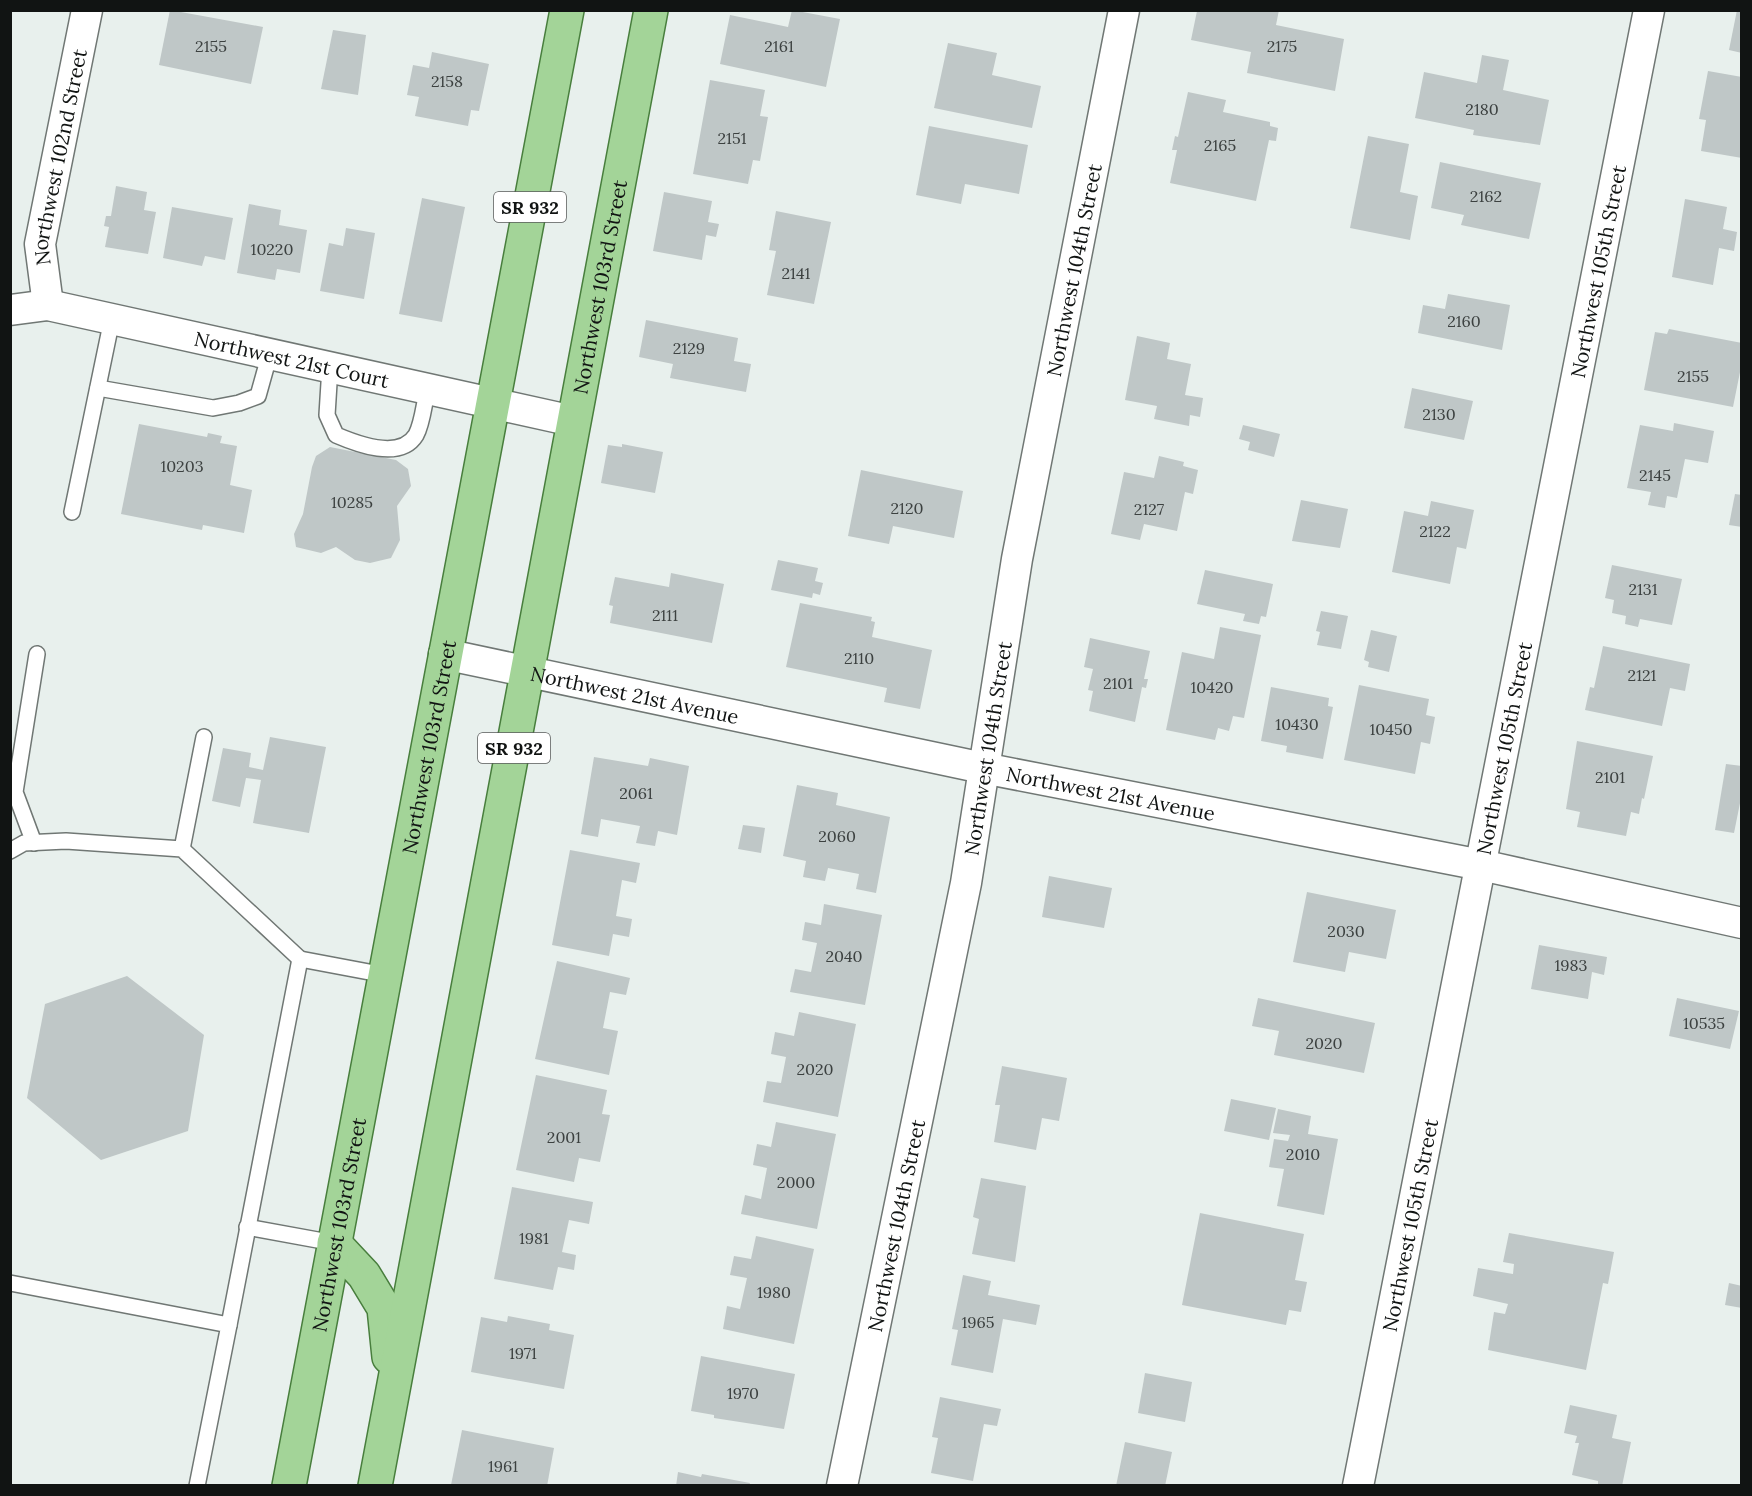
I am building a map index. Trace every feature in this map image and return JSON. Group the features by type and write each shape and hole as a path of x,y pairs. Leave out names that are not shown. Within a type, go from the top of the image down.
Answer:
{"main road":[{"name":"Northwest 103rd Street","path":"289,1485 567,10"},
{"name":"Northwest 103rd Street","path":"375,1485 651,10"},
{"path":"334,1243 364,1275 384,1308 393,1392"}],"street":[{"name":"Northwest 102nd Street","path":"48,305 40,244 87,10"},
{"name":"Northwest 104th Street","path":"843,1485 966,884 1017,559 1124,10"},
{"name":"Northwest 105th Street","path":"1362,1485 1649,10"},
{"name":"Northwest 21st Court","path":"10,310 48,305 573,421"},
{"name":"Northwest 21st Avenue","path":"444,654 983,768 1481,865 1742,923"}],"lane":[{"path":"72,512 112,319"},
{"path":"98,388 213,408 239,403 258,396 270,353"},
{"path":"330,367 327,415 336,435 357,444 387,449 403,445 415,435 428,388"},
{"path":"33,843 15,792 37,654"},
{"path":"182,849 204,737"},
{"path":"10,851 24,843 66,841 182,849 300,958 385,975"},
{"path":"197,1485 300,958"},
{"path":"247,1227 334,1243"},
{"path":"10,1282 229,1325"}],"building":[{"path":"170,10 263,27 251,84 159,65"},
{"path":"792,10 840,19 826,87 720,64 730,15 788,27"},
{"path":"1279,10 1276,25 1344,39 1335,91 1247,73 1251,52 1191,40 1197,11"},
{"path":"1737,10 1742,10 1742,53 1729,50"},
{"path":"333,30 366,35 358,95 321,89"},
{"path":"948,43 997,53 992,75 1041,86 1032,128 934,108"},
{"path":"432,52 489,64 479,111 471,110 468,126 415,116 419,97 407,95 413,65 429,68"},
{"path":"1482,55 1509,60 1503,90 1549,100 1540,145 1473,135 1474,130 1415,118 1424,72 1477,83"},
{"path":"1708,71 1742,77 1742,158 1701,151 1706,120 1699,119"},
{"path":"710,80 765,90 760,116 768,117 760,161 753,160 748,184 693,174"},
{"path":"1188,92 1226,100 1223,112 1270,122 1270,126 1278,128 1276,141 1269,140 1256,201 1170,183 1177,150 1172,150 1175,136 1178,137"},
{"path":"929,126 1028,145 1019,194 965,184 961,204 916,195"},
{"path":"1368,136 1409,144 1400,192 1418,196 1410,240 1350,228"},
{"path":"1440,162 1541,183 1529,239 1461,225 1464,215 1431,208"},
{"path":"116,186 147,192 144,210 156,212 148,254 105,247 109,227 104,226 106,216 111,216"},
{"path":"664,192 712,201 708,222 719,224 716,237 706,235 702,260 653,251"},
{"path":"422,198 465,207 442,322 399,314"},
{"path":"1685,199 1727,207 1723,229 1737,232 1734,251 1719,248 1713,285 1672,277"},
{"path":"249,204 281,210 279,225 307,230 300,273 277,269 275,280 237,273"},
{"path":"172,207 233,218 225,260 205,256 202,266 163,258"},
{"path":"776,211 831,222 814,304 767,295 776,251 769,250"},
{"path":"346,228 375,233 364,299 320,291 329,243 343,246"},
{"path":"1448,294 1510,305 1502,350 1418,333 1423,305 1445,309"},
{"path":"646,320 738,338 734,361 751,364 746,392 670,378 673,364 639,357"},
{"path":"1669,329 1742,343 1742,362 1733,407 1644,390 1655,332 1667,334"},
{"path":"1137,336 1170,343 1167,359 1191,364 1185,395 1203,398 1200,417 1190,415 1189,426 1154,419 1157,406 1125,400"},
{"path":"1412,388 1473,401 1464,440 1404,428"},
{"path":"1674,423 1714,431 1708,463 1685,459 1677,498 1667,496 1665,508 1648,505 1651,492 1627,488 1640,425 1673,431"},
{"path":"139,424 207,437 208,433 222,436 220,443 237,446 230,485 252,490 244,533 203,525 202,530 121,514"},
{"path":"1243,425 1280,434 1274,457 1248,450 1250,442 1239,439"},
{"path":"622,444 663,452 655,493 601,483 608,445 622,447"},
{"path":"330,447 396,460 408,469 411,486 397,506 400,540 391,558 370,563 355,560 336,547 321,553 296,547 294,534 303,514 312,467 316,456"},
{"path":"1159,456 1184,462 1183,466 1198,470 1193,494 1185,492 1177,531 1144,524 1140,540 1111,534 1124,472 1154,478"},
{"path":"861,470 963,491 954,538 893,526 889,544 848,536"},
{"path":"1735,494 1742,495 1742,527 1729,525"},
{"path":"1301,500 1348,509 1340,548 1292,541"},
{"path":"1431,501 1474,510 1466,549 1457,547 1450,584 1392,572 1404,511 1428,516"},
{"path":"778,560 818,568 815,581 823,583 820,595 813,593 812,598 771,590"},
{"path":"1612,565 1682,579 1672,625 1640,619 1638,627 1625,624 1626,616 1612,613 1614,600 1605,598"},
{"path":"1205,570 1273,584 1266,617 1261,616 1259,624 1243,621 1245,614 1197,604"},
{"path":"671,573 724,584 712,643 610,623 613,606 609,605 615,577 669,587"},
{"path":"800,603 872,617 871,621 875,622 872,637 932,650 920,709 884,702 887,688 786,667"},
{"path":"1321,611 1348,616 1341,649 1317,645 1320,632 1316,631"},
{"path":"1220,627 1261,635 1244,718 1233,716 1229,731 1218,728 1215,740 1166,730 1182,652 1214,659"},
{"path":"1371,630 1397,636 1389,672 1368,667 1369,662 1364,660"},
{"path":"1090,638 1150,651 1144,679 1148,679 1146,688 1142,687 1135,722 1089,711 1093,691 1088,690 1093,669 1084,667"},
{"path":"1603,646 1690,664 1685,691 1670,688 1662,726 1585,710 1590,687 1594,688"},
{"path":"1359,685 1429,699 1426,715 1435,717 1430,744 1421,742 1415,774 1344,760"},
{"path":"1271,687 1329,698 1328,706 1333,707 1323,759 1286,752 1287,746 1261,741"},
{"path":"270,737 326,747 309,833 253,823 261,780 246,778 240,807 212,801 223,748 251,753 249,767 263,770"},
{"path":"1577,741 1653,756 1639,814 1631,812 1626,836 1577,827 1580,812 1566,809"},
{"path":"594,757 648,766 650,758 689,766 677,835 658,831 655,846 636,843 640,826 601,819 598,837 581,834"},
{"path":"1726,764 1742,766 1742,793 1734,833 1715,830"},
{"path":"797,785 838,793 836,805 890,817 876,893 856,889 859,874 828,868 825,881 803,877 806,861 783,856"},
{"path":"743,825 765,828 761,853 738,849"},
{"path":"570,850 640,863 636,883 622,880 616,916 632,919 629,937 613,934 609,956 552,945"},
{"path":"1049,876 1112,888 1104,928 1042,917"},
{"path":"1307,892 1396,910 1386,959 1349,952 1345,972 1293,962"},
{"path":"824,904 882,915 865,1005 790,992 795,969 811,972 817,943 802,940 805,922 821,925"},
{"path":"1539,945 1607,957 1604,975 1592,972 1588,999 1531,989"},
{"path":"557,961 630,978 626,995 610,992 603,1028 618,1031 609,1075 535,1059"},
{"path":"127,976 204,1035 188,1131 101,1160 27,1098 45,1004"},
{"path":"1258,998 1375,1023 1364,1073 1274,1055 1279,1031 1252,1026"},
{"path":"1677,998 1739,1011 1730,1049 1669,1036"},
{"path":"799,1012 856,1024 838,1117 763,1102 767,1081 781,1083 786,1057 771,1054 775,1032 794,1036"},
{"path":"1002,1066 1067,1078 1059,1121 1042,1118 1036,1150 994,1142 1000,1105 995,1105"},
{"path":"536,1075 607,1090 602,1114 610,1115 600,1162 579,1158 574,1182 516,1170"},
{"path":"1231,1099 1276,1108 1269,1140 1224,1131"},
{"path":"1278,1109 1311,1116 1308,1134 1338,1139 1324,1215 1277,1206 1284,1169 1269,1167 1274,1139 1288,1141 1290,1135 1273,1133"},
{"path":"776,1122 836,1134 817,1229 741,1214 745,1195 761,1199 767,1168 753,1165 757,1144 771,1147"},
{"path":"981,1178 1026,1186 1015,1262 972,1254 979,1219 973,1217"},
{"path":"512,1187 593,1202 589,1224 569,1220 562,1252 576,1255 574,1270 558,1267 553,1290 494,1279"},
{"path":"1200,1213 1304,1234 1295,1280 1307,1282 1301,1312 1289,1310 1286,1325 1182,1305"},
{"path":"1509,1233 1614,1252 1608,1284 1603,1283 1586,1370 1488,1350 1494,1312 1505,1314 1508,1304 1473,1296 1478,1268 1513,1274 1514,1264 1503,1262"},
{"path":"756,1236 814,1249 794,1344 723,1329 727,1306 740,1309 747,1278 730,1275 734,1256 751,1259"},
{"path":"963,1275 991,1281 988,1295 1040,1305 1036,1325 1003,1319 993,1373 951,1365 958,1330 952,1329"},
{"path":"1729,1283 1742,1286 1742,1308 1725,1305"},
{"path":"508,1316 550,1324 549,1330 574,1335 564,1389 471,1372 481,1317 507,1322"},
{"path":"701,1356 795,1374 784,1429 714,1418 714,1415 691,1411"},
{"path":"1145,1373 1192,1382 1185,1422 1138,1413"},
{"path":"940,1397 1001,1409 997,1426 984,1424 973,1481 931,1473 938,1438 932,1437"},
{"path":"1570,1405 1617,1415 1612,1438 1631,1442 1622,1486 1598,1486 1598,1481 1572,1475 1579,1443 1575,1443 1577,1436 1564,1433"},
{"path":"462,1430 554,1448 547,1486 451,1485"},
{"path":"1125,1442 1172,1452 1165,1486 1116,1486"},
{"path":"678,1472 750,1483 749,1486 676,1486"}]}
